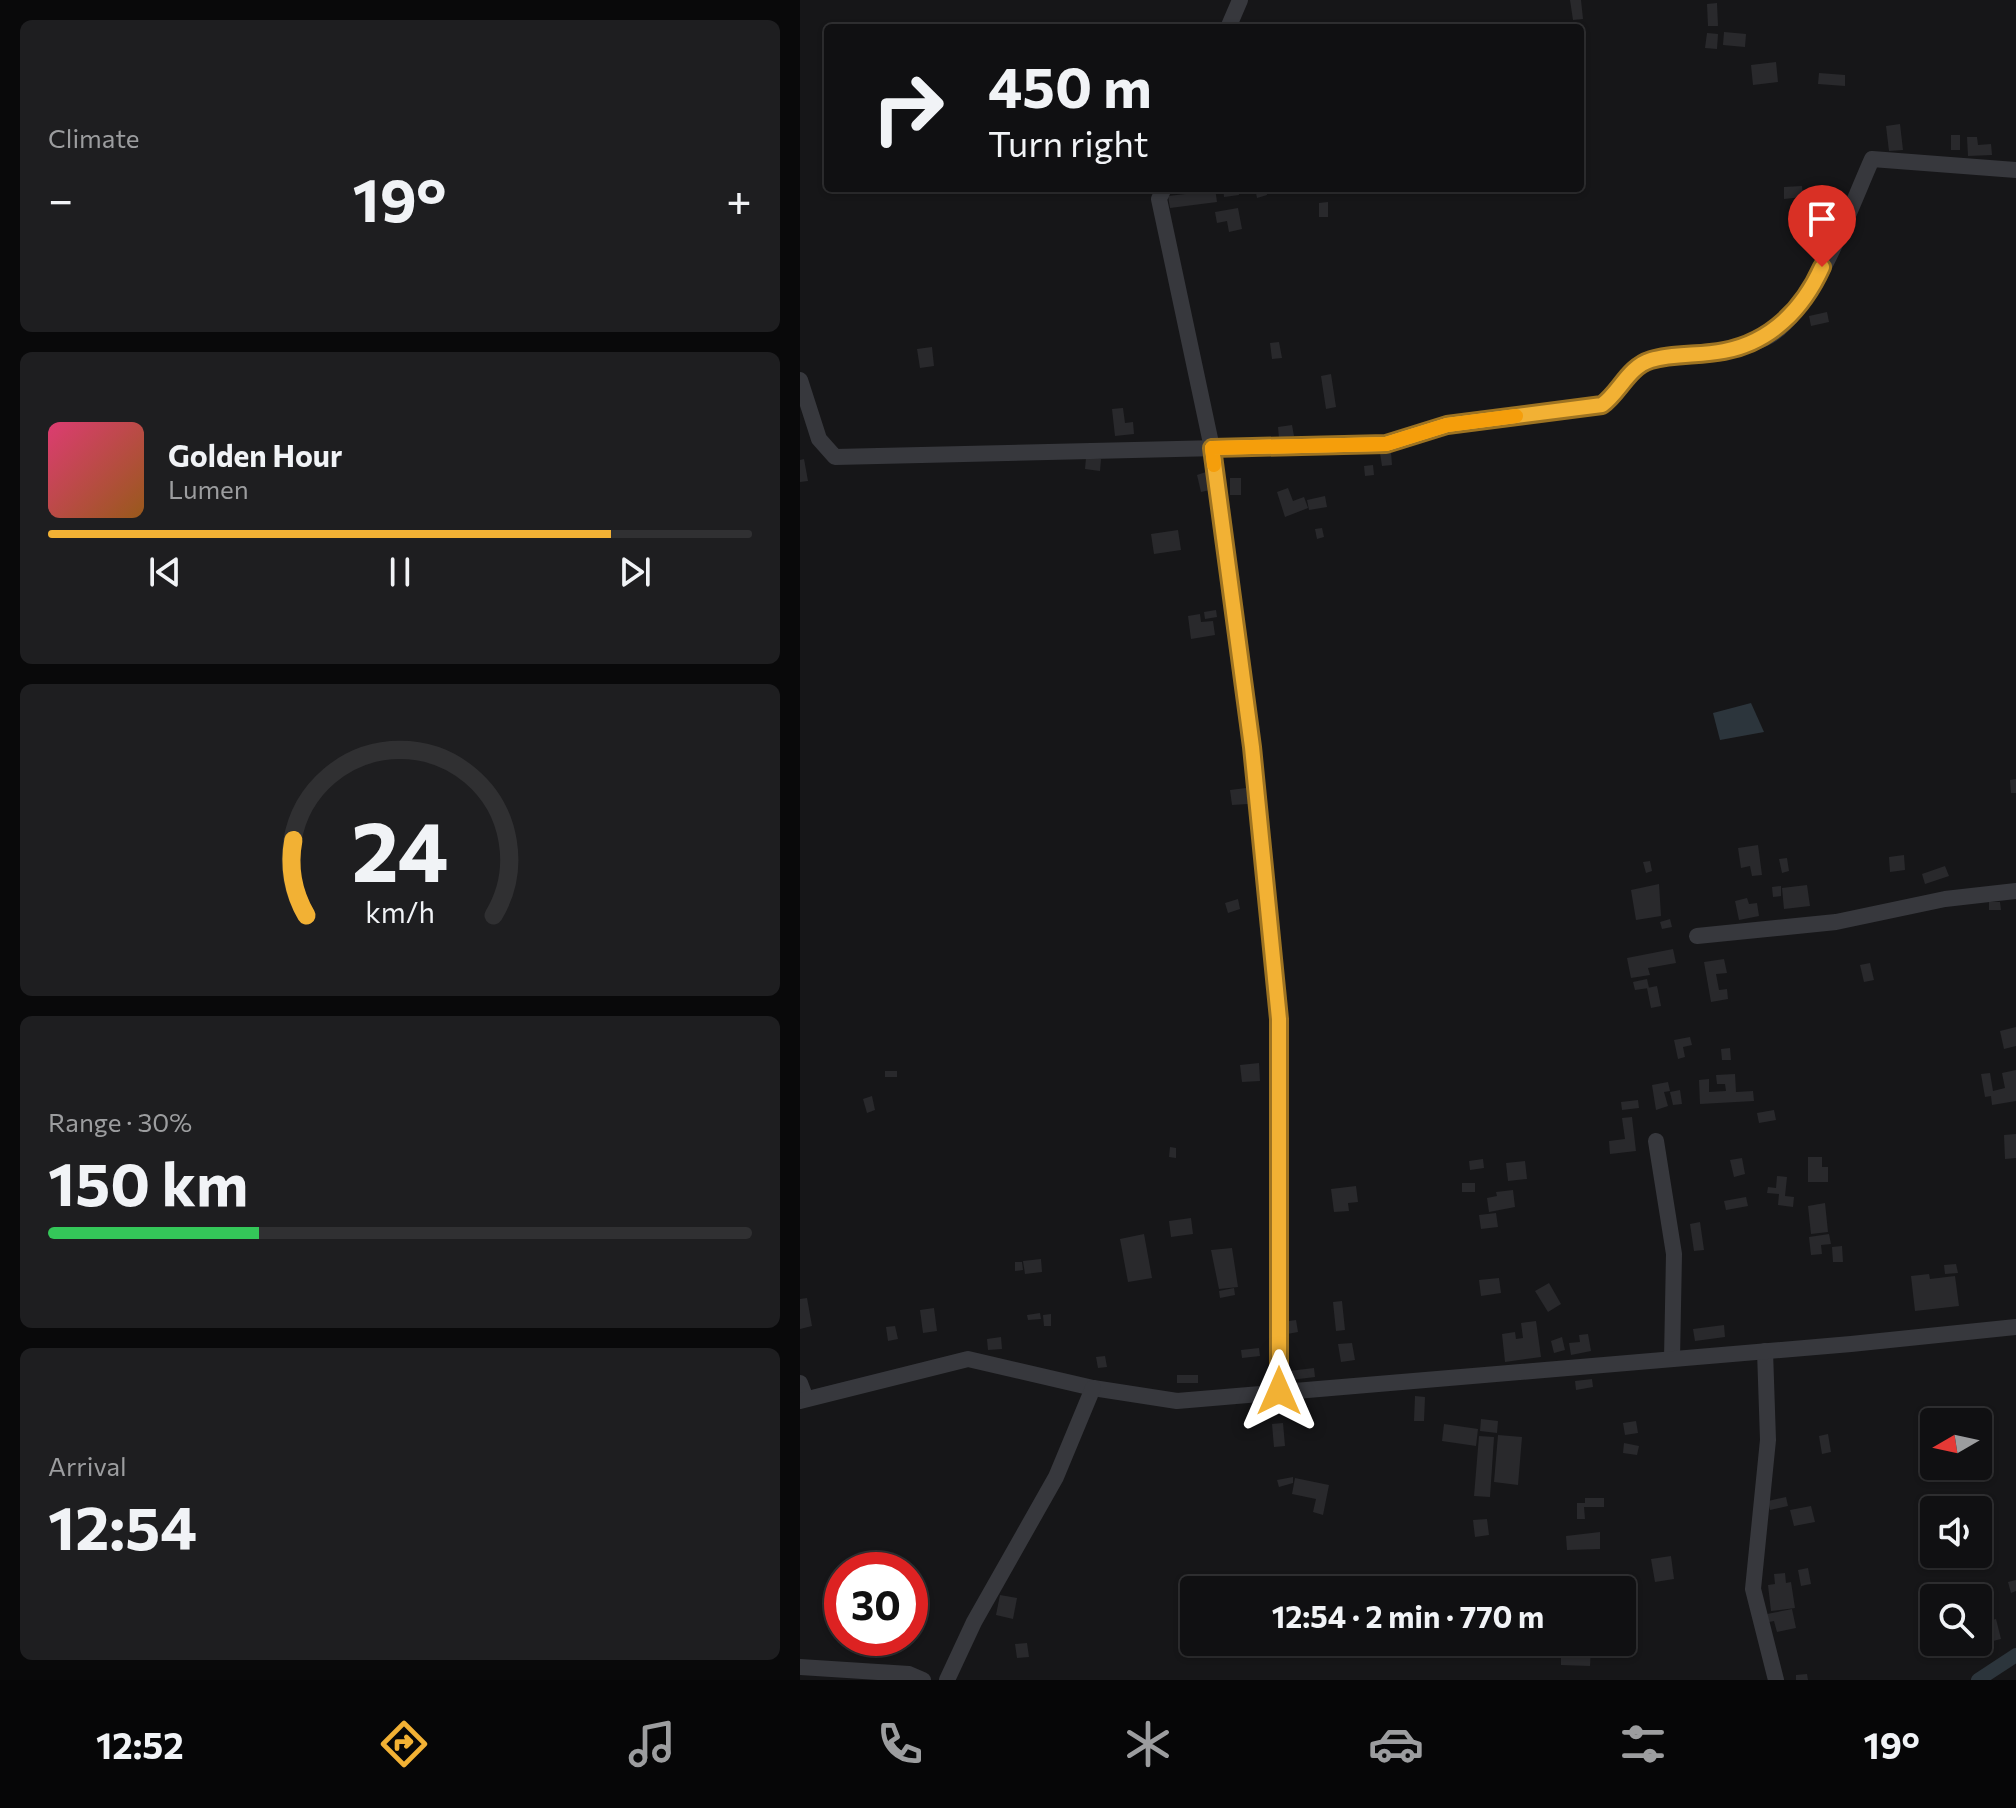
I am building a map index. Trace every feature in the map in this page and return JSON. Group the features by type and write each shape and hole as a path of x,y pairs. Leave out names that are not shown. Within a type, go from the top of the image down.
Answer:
{"street":[{"path":"1230,24 1240,0"},
{"path":"800,380 819,439 835,457 1386,444 1447,425 1602,405 1618,393 1635,369 1650,360 1726,351 1770,336 1810,294 1872,159 2016,170"},
{"path":"1162,192 1159,199 1212,448 1252,747 1279,1019 1279,1391"},
{"path":"1697,936 1836,922 1945,899 2016,891"},
{"path":"1656,1141 1674,1254 1672,1359"},
{"path":"802,1394 968,1359 1093,1388 1177,1401 2016,1327"},
{"path":"1765,1351 1768,1440 1753,1589 1776,1680"},
{"path":"947,1680 974,1622 1056,1477 1093,1388"},
{"path":"800,1667 909,1674 923,1680"}],"shaded area":[{"path":"1751,703 1764,732 1720,740 1713,713"}],"building":[{"path":"1570,0 1581,0 1583,19 1573,20"},
{"path":"1717,3 1718,26 1708,26 1707,4"},
{"path":"1724,32 1746,34 1745,47 1723,45"},
{"path":"1707,33 1718,34 1717,49 1705,48"},
{"path":"1776,62 1778,82 1753,85 1751,65"},
{"path":"1819,73 1845,75 1845,86 1818,84"},
{"path":"1900,124 1903,150 1889,151 1886,126"},
{"path":"1951,135 1960,135 1960,150 1951,150"},
{"path":"1967,137 1977,137 1978,145 1991,144 1992,155 1968,156"},
{"path":"1802,186 1803,197 1784,199 1784,187"},
{"path":"1216,192 1217,202 1170,208 1168,196"},
{"path":"1223,192 1239,192 1239,195 1224,197"},
{"path":"1256,192 1267,192 1267,195 1257,198"},
{"path":"1328,202 1328,217 1319,217 1319,203"},
{"path":"1238,208 1242,229 1229,232 1227,221 1217,223 1215,212"},
{"path":"1827,312 1829,322 1811,326 1809,316"},
{"path":"1279,342 1282,358 1272,359 1270,343"},
{"path":"932,347 934,366 920,368 917,349"},
{"path":"1331,374 1336,407 1326,409 1321,376"},
{"path":"1123,408 1125,423 1133,422 1134,434 1115,436 1112,409"},
{"path":"1292,425 1294,436 1279,438 1278,427"},
{"path":"1391,452 1392,465 1382,466 1380,453"},
{"path":"1086,458 1101,459 1100,471 1085,469"},
{"path":"804,459 808,481 800,482 800,460"},
{"path":"1373,465 1374,475 1365,476 1364,466"},
{"path":"1206,472 1210,490 1201,492 1197,475"},
{"path":"1230,478 1241,478 1241,495 1230,495"},
{"path":"1288,488 1293,501 1304,497 1308,508 1285,517 1277,492"},
{"path":"1325,496 1327,507 1309,510 1307,500"},
{"path":"1322,528 1324,537 1317,539 1315,529"},
{"path":"1178,530 1181,550 1154,554 1151,534"},
{"path":"1216,610 1217,617 1205,619 1204,612"},
{"path":"1200,614 1201,622 1213,621 1215,635 1191,639 1188,616"},
{"path":"2016,779 2016,793 2011,793 2010,780"},
{"path":"1246,788 1248,804 1232,805 1230,790"},
{"path":"1758,845 1762,875 1752,876 1750,866 1741,868 1738,848"},
{"path":"1904,855 1905,870 1890,872 1889,857"},
{"path":"1787,858 1789,871 1782,873 1779,859"},
{"path":"1650,861 1652,871 1646,873 1643,862"},
{"path":"1945,866 1949,876 1925,884 1922,874"},
{"path":"1659,884 1661,916 1636,920 1631,890"},
{"path":"1807,885 1810,906 1784,909 1782,888"},
{"path":"1781,886 1781,896 1773,897 1772,887"},
{"path":"1747,898 1749,904 1757,903 1759,916 1739,920 1735,901"},
{"path":"1238,899 1240,909 1228,913 1225,903"},
{"path":"1989,902 2000,902 2001,910 1989,910"},
{"path":"1670,919 1672,927 1662,929 1660,922"},
{"path":"1673,949 1676,963 1648,968 1650,975 1631,978 1627,958"},
{"path":"1724,959 1727,973 1716,974 1719,990 1727,989 1728,999 1711,1002 1704,962"},
{"path":"1870,963 1874,980 1864,982 1860,965"},
{"path":"1647,979 1649,988 1635,990 1633,982"},
{"path":"1657,986 1661,1006 1651,1008 1647,988"},
{"path":"2016,1027 2016,1046 2004,1049 2000,1031"},
{"path":"1690,1037 1692,1045 1683,1047 1685,1057 1678,1059 1674,1040"},
{"path":"1730,1048 1731,1060 1722,1060 1721,1049"},
{"path":"1259,1063 1260,1081 1242,1082 1240,1065"},
{"path":"2016,1070 2016,1101 1992,1105 1991,1096 1985,1097 1981,1074 1990,1073 1993,1091 2005,1088 2002,1073"},
{"path":"885,1071 897,1071 897,1077 885,1077"},
{"path":"1735,1074 1736,1092 1753,1091 1754,1101 1700,1104 1699,1080 1709,1079 1709,1092 1726,1091 1725,1084 1717,1084 1716,1075"},
{"path":"1668,1082 1670,1091 1664,1092 1668,1106 1656,1110 1652,1085"},
{"path":"1680,1090 1682,1104 1673,1105 1670,1092"},
{"path":"872,1096 875,1110 867,1113 863,1099"},
{"path":"1638,1100 1639,1108 1622,1110 1621,1102"},
{"path":"1774,1110 1776,1120 1759,1123 1757,1113"},
{"path":"1632,1117 1636,1151 1610,1154 1609,1141 1625,1139 1622,1118"},
{"path":"2016,1134 2016,1158 2005,1159 2004,1135"},
{"path":"1170,1147 1176,1148 1176,1158 1169,1157"},
{"path":"1808,1157 1822,1157 1822,1167 1828,1167 1828,1182 1808,1182"},
{"path":"1742,1158 1745,1174 1734,1177 1730,1160"},
{"path":"1483,1159 1484,1168 1470,1170 1469,1161"},
{"path":"1525,1161 1527,1179 1508,1181 1506,1163"},
{"path":"1777,1176 1787,1177 1785,1196 1794,1197 1793,1207 1778,1205 1779,1194 1767,1193 1768,1187 1776,1188"},
{"path":"1462,1183 1475,1183 1475,1192 1462,1192"},
{"path":"1356,1186 1358,1202 1348,1203 1349,1211 1334,1212 1331,1189"},
{"path":"1513,1190 1515,1207 1489,1212 1487,1198 1497,1196 1496,1192"},
{"path":"1746,1197 1748,1206 1726,1210 1724,1201"},
{"path":"1825,1203 1828,1232 1811,1234 1808,1206"},
{"path":"1496,1213 1498,1227 1481,1229 1479,1215"},
{"path":"1191,1218 1193,1234 1171,1237 1169,1221"},
{"path":"1700,1222 1704,1250 1694,1251 1690,1224"},
{"path":"1144,1234 1152,1278 1128,1282 1120,1239"},
{"path":"1829,1234 1831,1244 1821,1245 1822,1254 1811,1255 1809,1237"},
{"path":"1842,1246 1843,1262 1833,1262 1832,1247"},
{"path":"1232,1248 1238,1287 1219,1289 1211,1250"},
{"path":"1041,1259 1042,1272 1025,1274 1023,1261"},
{"path":"1015,1262 1022,1262 1023,1270 1015,1271"},
{"path":"1956,1264 1958,1273 1945,1274 1944,1265"},
{"path":"1929,1274 1930,1279 1955,1276 1959,1306 1915,1311 1911,1276"},
{"path":"1499,1278 1501,1293 1481,1296 1479,1280"},
{"path":"1549,1283 1561,1304 1548,1312 1535,1291"},
{"path":"1234,1288 1235,1295 1220,1298 1219,1291"},
{"path":"807,1298 812,1326 800,1329 800,1299"},
{"path":"1342,1301 1345,1330 1336,1331 1333,1302"},
{"path":"934,1308 937,1331 923,1333 920,1310"},
{"path":"1040,1313 1041,1319 1028,1320 1027,1315"},
{"path":"1051,1314 1051,1326 1044,1326 1043,1315"},
{"path":"1296,1320 1298,1332 1287,1334 1286,1343 1282,1322"},
{"path":"1536,1321 1541,1357 1505,1362 1502,1334 1515,1332 1516,1339 1523,1338 1521,1323"},
{"path":"1724,1325 1725,1337 1695,1341 1693,1329"},
{"path":"895,1326 898,1339 888,1341 886,1327"},
{"path":"1588,1334 1591,1351 1571,1355 1569,1343 1580,1342 1579,1335"},
{"path":"1001,1337 1002,1349 988,1350 987,1339"},
{"path":"1562,1337 1565,1350 1554,1353 1551,1341"},
{"path":"1352,1343 1355,1360 1341,1362 1338,1344"},
{"path":"1259,1348 1260,1356 1242,1358 1241,1350"},
{"path":"1105,1356 1107,1367 1098,1368 1096,1357"},
{"path":"1314,1368 1315,1377 1282,1381 1281,1372"},
{"path":"1177,1375 1198,1375 1198,1383 1177,1383"},
{"path":"1592,1379 1593,1387 1576,1390 1575,1381"},
{"path":"1415,1396 1425,1397 1424,1421 1414,1421"},
{"path":"1288,1401 1289,1408 1279,1410 1277,1403"},
{"path":"1481,1419 1498,1421 1497,1433 1480,1431"},
{"path":"1636,1421 1638,1433 1625,1435 1623,1423"},
{"path":"1283,1423 1285,1446 1274,1447 1272,1424"},
{"path":"1444,1424 1478,1429 1476,1446 1442,1441"},
{"path":"1828,1434 1831,1452 1822,1454 1819,1436"},
{"path":"1498,1435 1522,1437 1518,1485 1494,1482"},
{"path":"1479,1436 1494,1437 1490,1497 1474,1496"},
{"path":"1624,1443 1639,1446 1637,1455 1623,1453"},
{"path":"1293,1477 1293,1483 1279,1487 1277,1480"},
{"path":"1295,1478 1329,1485 1323,1515 1313,1512 1316,1499 1292,1494"},
{"path":"1786,1497 1788,1506 1770,1510 1768,1501"},
{"path":"1585,1498 1604,1498 1604,1507 1584,1507 1585,1519 1577,1519 1577,1503 1585,1503"},
{"path":"1811,1506 1815,1522 1794,1526 1790,1510"},
{"path":"1487,1519 1489,1535 1475,1537 1473,1520"},
{"path":"1600,1532 1600,1549 1567,1550 1566,1536"},
{"path":"1671,1556 1674,1579 1655,1582 1651,1559"},
{"path":"1808,1568 1811,1584 1801,1586 1798,1570"},
{"path":"1785,1573 1786,1583 1791,1582 1795,1608 1771,1611 1768,1585 1775,1584 1774,1574"},
{"path":"2016,1580 2016,1591 2011,1593 2008,1582"},
{"path":"1000,1595 1017,1598 1013,1619 996,1615"},
{"path":"1792,1609 1796,1628 1777,1632 1774,1621 1769,1622 1767,1614"},
{"path":"1996,1619 2001,1639 1992,1641 1992,1620"},
{"path":"1027,1643 1029,1657 1017,1658 1015,1644"},
{"path":"1561,1656 1591,1656 1590,1666 1561,1665"},
{"path":"1807,1674 1808,1680 1796,1680 1796,1675"}],"waterway":[{"path":"1978,1680 2016,1655"}],"slow traffic":[{"path":"1214,465 1212,448 1386,444 1447,425 1516,416"}],"route":[{"path":"1279,1391 1279,1019 1252,747 1212,448 1386,444 1447,425 1602,405 1618,393 1635,369 1650,360 1726,351 1770,336 1810,294 1822,267"}]}
